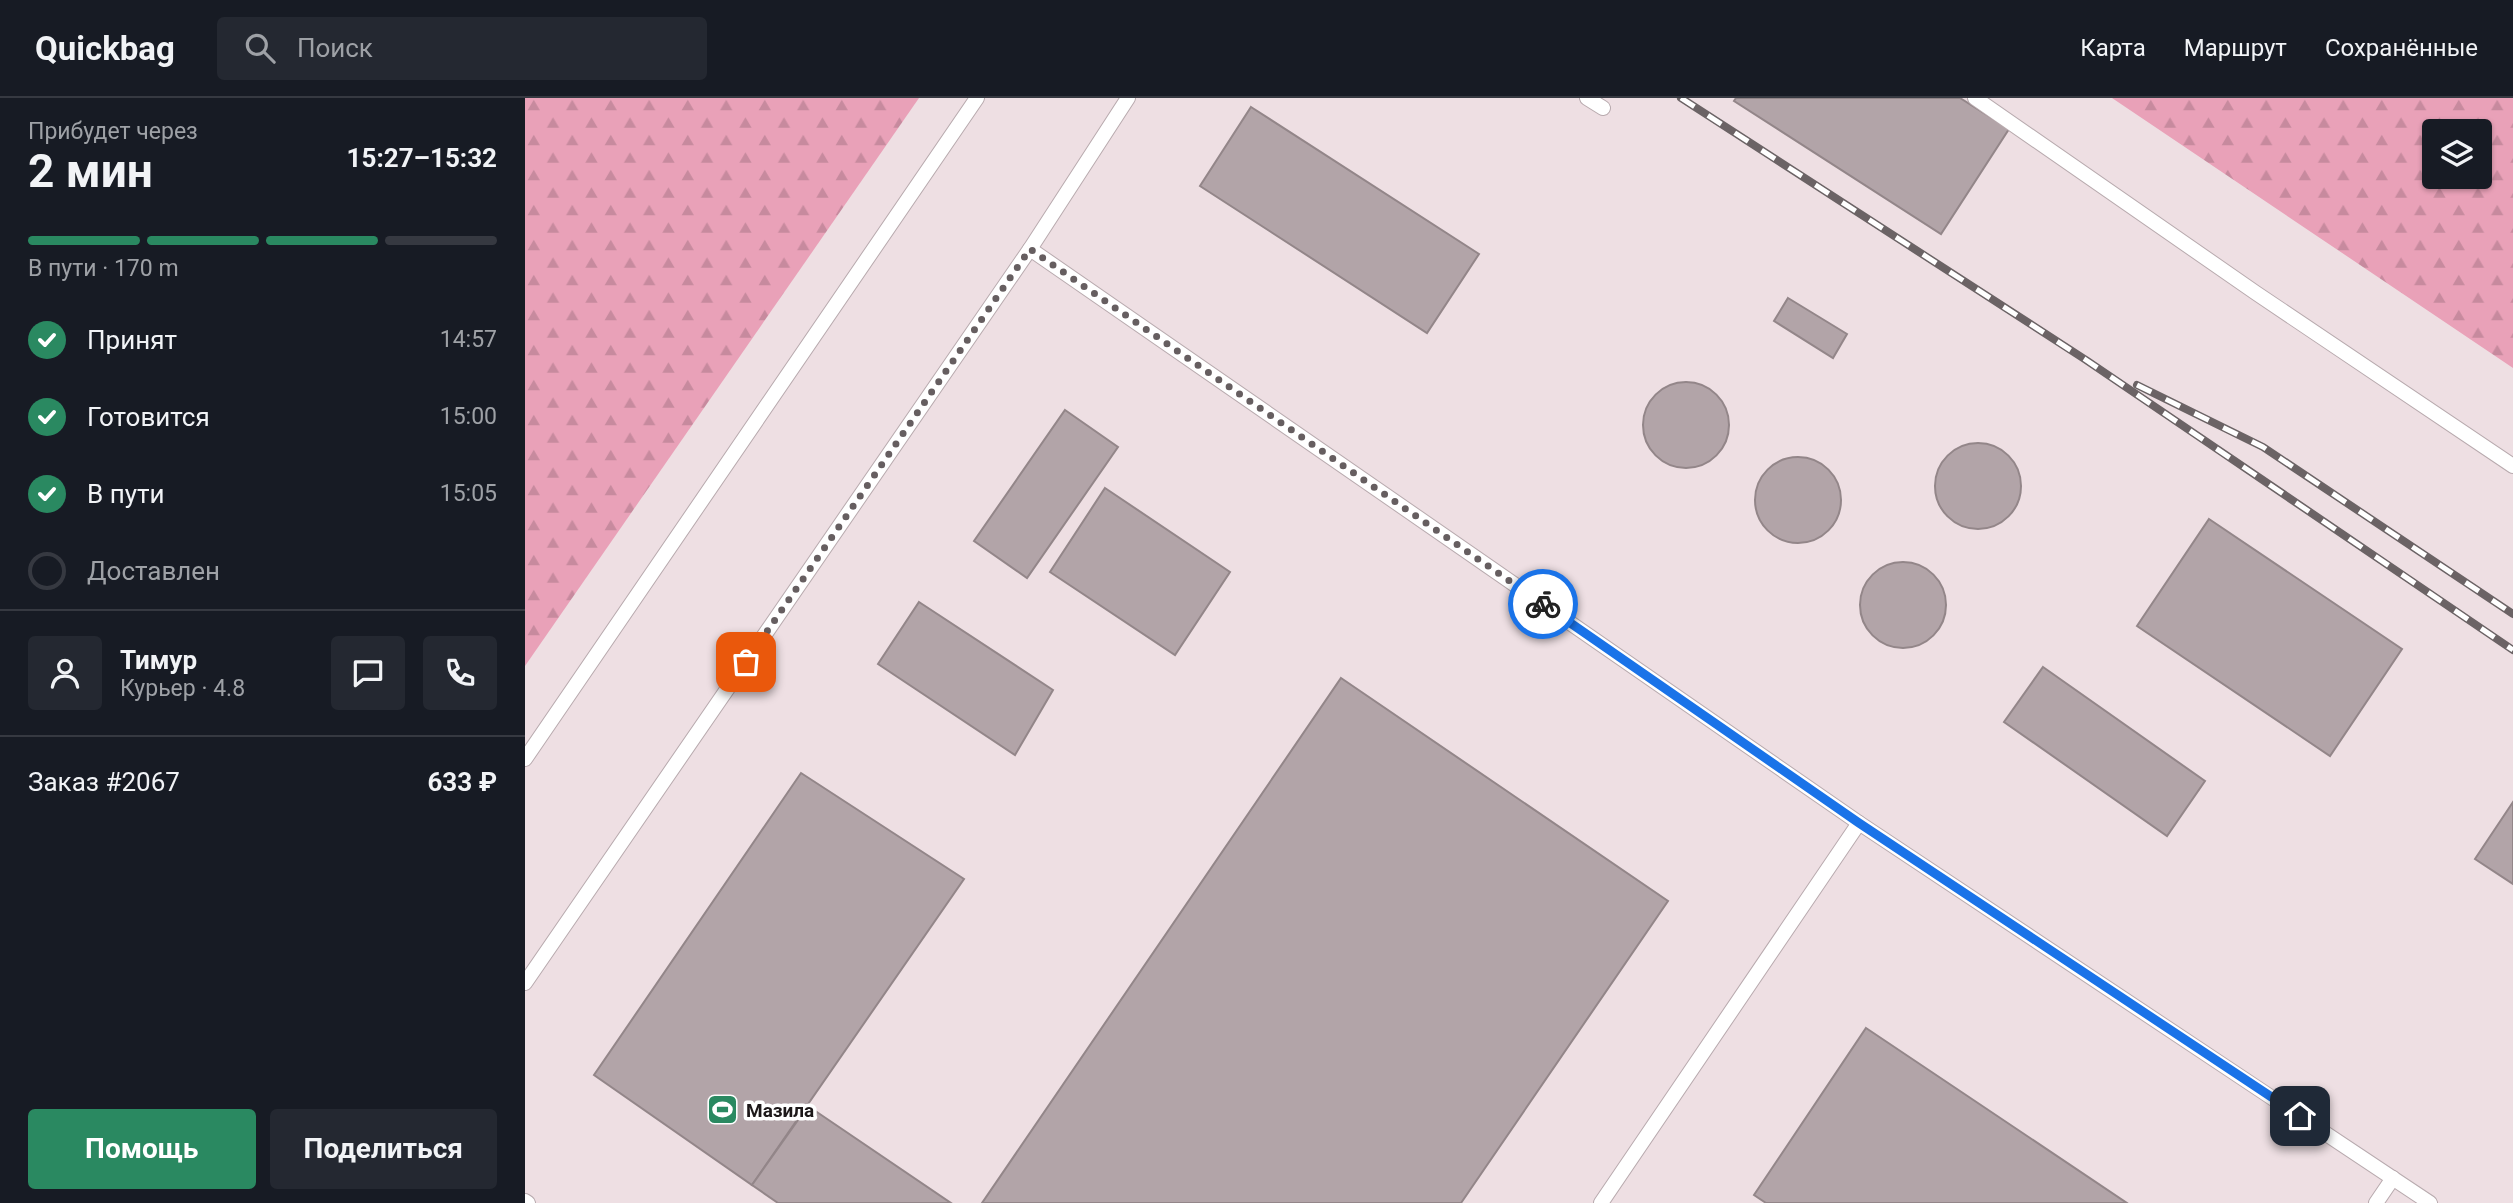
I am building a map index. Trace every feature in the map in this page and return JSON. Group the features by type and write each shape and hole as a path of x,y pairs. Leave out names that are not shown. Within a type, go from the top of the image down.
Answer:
{"lane":[{"path":"525,760 977,98"},
{"path":"525,983 1030,249 1128,98"},
{"path":"1587,98 1603,108"},
{"path":"1975,98 2256,293 2513,466"},
{"path":"1030,249 1859,823 2430,1203"},
{"path":"1601,1203 1859,823"},
{"path":"2376,1203 2393,1178"}],"green space":[{"path":"525,98 919,98 525,666"},
{"path":"2112,98 2513,98 2513,368"}],"building":[{"path":"1736,98 1960,98 2009,129 1941,234 1734,101"},
{"path":"1251,107 1479,254 1427,333 1200,186"},
{"path":"1788,298 1847,334 1833,358 1774,321"},
{"path":"1686,382 1710,389 1722,401 1729,425 1722,449 1710,461 1686,468 1662,461 1650,449 1643,425 1650,401 1662,389"},
{"path":"1065,410 1118,447 1027,578 974,541"},
{"path":"1978,443 2002,450 2014,462 2021,486 2014,510 2002,522 1978,529 1954,522 1942,510 1935,486 1942,462 1954,450"},
{"path":"1798,457 1822,464 1834,476 1841,500 1834,524 1822,536 1798,543 1774,536 1762,524 1755,500 1762,476 1774,464"},
{"path":"1105,488 1230,572 1175,655 1050,572"},
{"path":"2209,519 2402,649 2330,756 2137,626"},
{"path":"1903,562 1927,569 1939,581 1946,605 1939,629 1927,641 1903,648 1879,641 1867,629 1860,605 1867,581 1879,569"},
{"path":"919,602 1053,690 1015,755 878,664"},
{"path":"2043,667 2205,781 2167,836 2004,722"},
{"path":"1341,678 1668,901 1461,1203 982,1203"},
{"path":"801,773 964,879 752,1185 594,1075"},
{"path":"2513,802 2513,884 2475,859"},
{"path":"1866,1028 2127,1203 1766,1203 1754,1195"},
{"path":"808,1106 951,1203 778,1203 752,1185"}],"railway":[{"path":"1681,98 2086,360 2513,650"},
{"path":"2137,385 2263,447 2513,614"}],"way so far":[{"path":"746,662 1030,249 1543,604"}],"place":[{"name":"Мазила","path":"723,1110"}],"route":[{"path":"1543,604 1859,823 2300,1116"}]}
